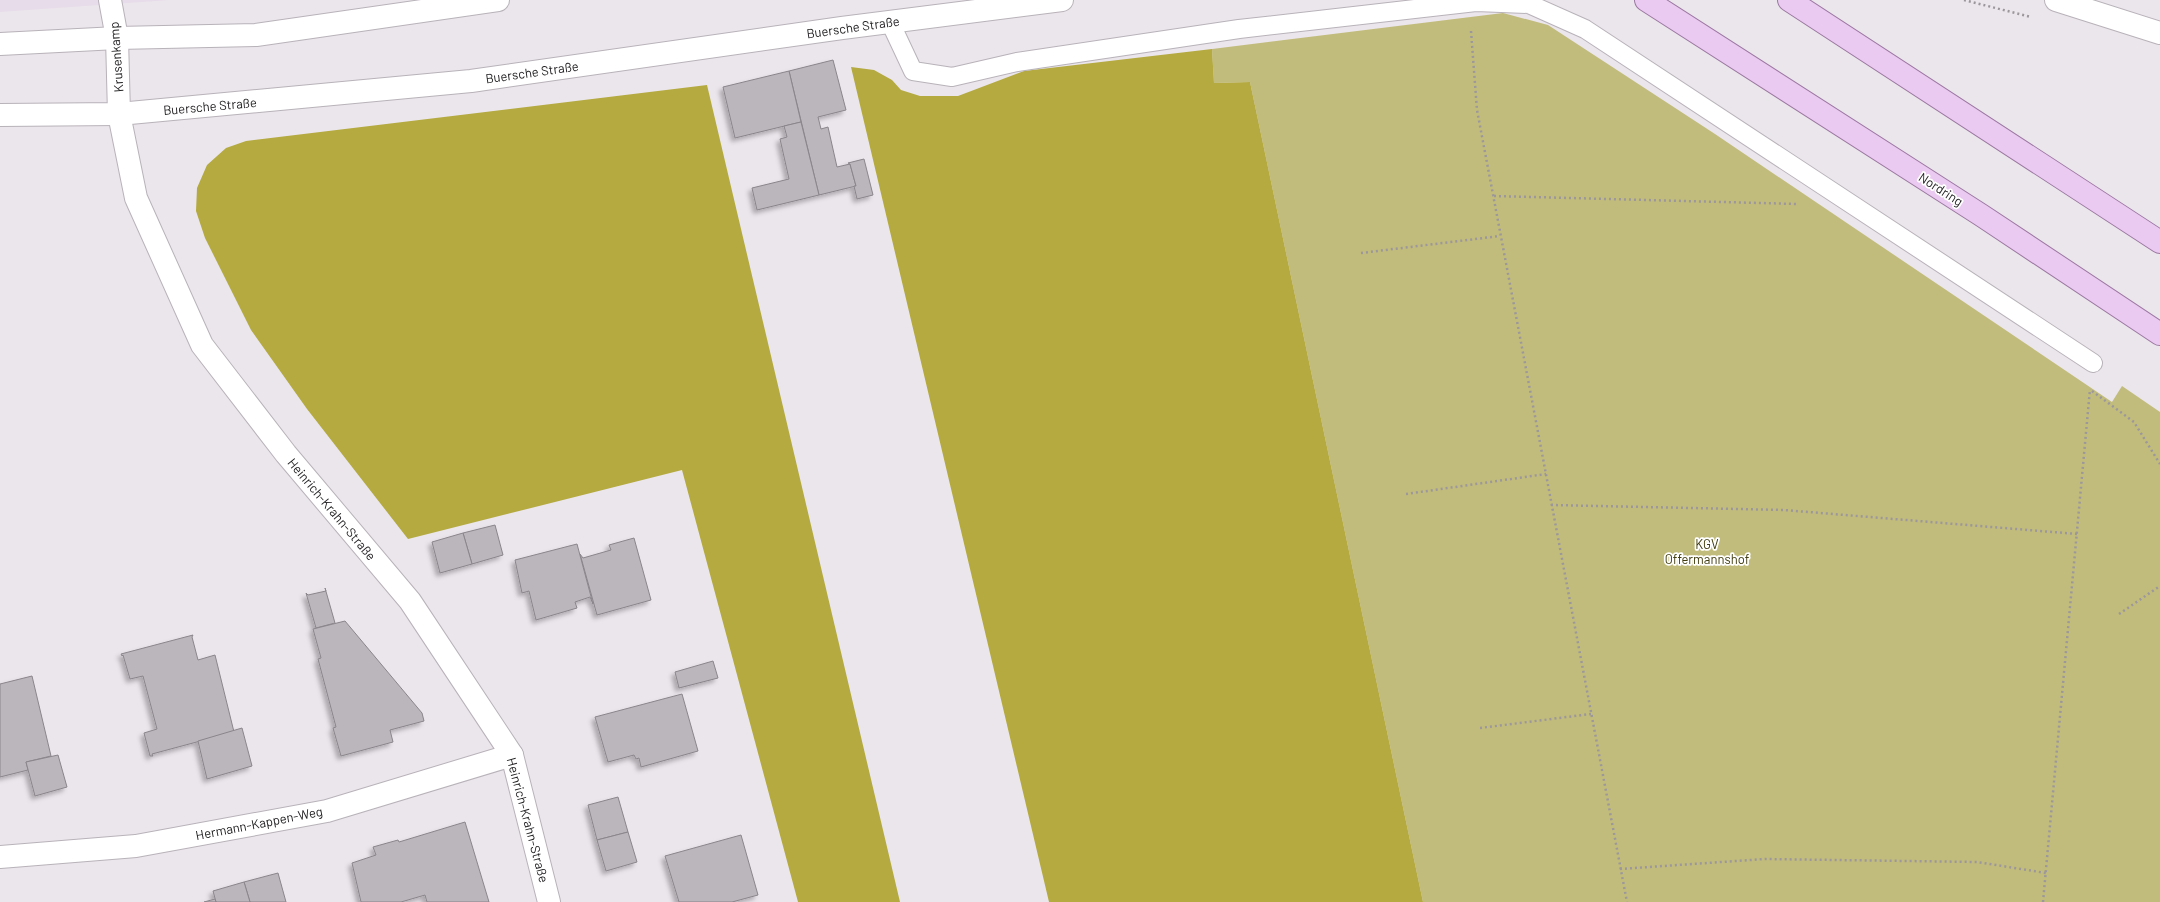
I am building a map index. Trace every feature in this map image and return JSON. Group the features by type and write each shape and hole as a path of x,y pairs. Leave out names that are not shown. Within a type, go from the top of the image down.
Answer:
{"main road":[{"name":"Nordring","path":"1646,0 1981,215 2160,334"},
{"path":"1788,0 2160,242"}],"street":[{"name":"Krusenkamp","path":"110,0 117,38 119,114"},
{"path":"0,44 117,38 256,35 498,0"},
{"name":"Buersche Straße","path":"0,115 119,114 471,81 890,22 1062,0"},
{"path":"2056,0 2160,33"},
{"name":"Heinrich-Krahn-Straße","path":"119,114 136,198 202,345 286,454 410,601 512,755 549,902"},
{"name":"Hermann-Kappen-Weg","path":"0,857 136,846 327,810 512,755"}],"lane":[{"path":"890,22 913,70 952,77 1017,62 1239,29 1469,3 1529,4 1585,29 2093,363"}],"path":[{"path":"1469,3 1477,110 1627,902"},
{"path":"1494,196 1799,204 1806,208"},
{"path":"1361,254 1500,236"},
{"path":"2043,902 2093,363"},
{"path":"2090,390 2134,422 2160,464"},
{"path":"1406,494 1546,474"},
{"path":"1552,505 1784,510 2077,534"},
{"path":"2119,614 2160,586"},
{"path":"1480,728 1591,714"},
{"path":"1620,869 1765,859 1977,862 2046,873"}],"shaded area":[{"path":"0,0 170,0 0,12"},
{"path":"1212,49 1214,83 1250,82 1423,902 1049,902 851,67 874,70 892,80 901,90 920,96 958,96 1024,71"},
{"path":"707,85 900,902 798,902 682,470 408,539 307,409 251,330 205,238 196,211 197,188 207,165 226,148 246,141"}],"green space":[{"name":"KGV Offermannshof","path":"1503,13 1548,25 1715,134 2112,402 2122,386 2160,412 2160,902 1423,902 1250,82 1214,83 1212,49"}],"building":[{"path":"833,60 846,110 818,117 821,129 828,127 837,167 850,164 856,186 819,195 789,71"},
{"path":"789,71 801,122 735,138 723,87"},
{"path":"801,122 819,195 757,210 752,188 789,179 780,139 787,137 784,126"},
{"path":"864,159 873,195 857,199 854,186 856,186 850,164 848,163"},
{"path":"495,525 503,555 472,564 463,533"},
{"path":"463,533 472,564 440,573 432,542"},
{"path":"634,538 651,600 597,615 580,554 583,558 611,550 609,545"},
{"path":"577,544 593,604 590,597 575,602 577,608 536,620 529,591 522,593 515,560"},
{"path":"326,591 335,623 316,628 306,593 308,595"},
{"path":"345,621 422,713 424,721 390,730 393,742 341,756 333,728 336,727 318,659 321,658 313,629"},
{"path":"193,635 192,637 198,660 215,655 234,732 152,754 153,756 150,756 144,733 157,729 143,676 130,679 123,655 122,656 121,654"},
{"path":"713,661 718,678 679,688 675,672"},
{"path":"32,676 51,756 26,762 28,770 0,777 0,684"},
{"path":"682,694 698,751 641,767 639,758 636,759 634,755 608,762 595,717"},
{"path":"242,728 252,766 207,779 198,741"},
{"path":"58,755 67,787 35,796 26,762"},
{"path":"618,797 628,832 597,840 588,805"},
{"path":"465,822 489,902 427,902 425,895 401,902 361,902 352,863 376,855 373,847 398,840 399,842"},
{"path":"628,832 637,862 606,871 597,840"},
{"path":"741,835 758,895 732,902 679,902 665,856"},
{"path":"278,873 286,902 250,902 244,882"},
{"path":"244,882 250,902 216,902 213,891"},
{"path":"215,899 216,902 204,902"}]}
